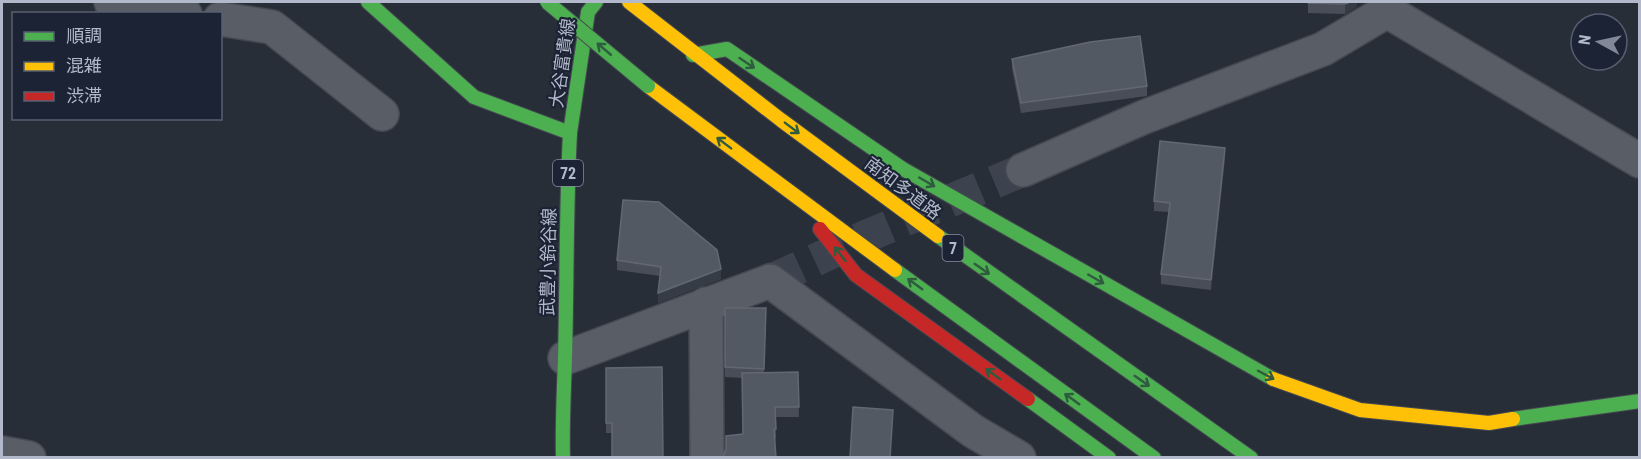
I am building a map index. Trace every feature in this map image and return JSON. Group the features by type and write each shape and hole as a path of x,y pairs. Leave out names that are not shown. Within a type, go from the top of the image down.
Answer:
{"main road":[{"name":"72","path":"368,2 474,97 570,133"},
{"path":"547,2 648,86 796,198 1154,458"},
{"name":"南知多道路","path":"628,2 693,55 969,260 1251,458"},
{"name":"大谷富貴線","path":"570,133 590,5"},
{"path":"693,55 727,49 903,169 1271,378 1360,410 1489,423 1640,401"},
{"name":"武豊小鈴谷線","path":"563,458 566,216 570,133"},
{"path":"796,198 856,275 1108,458"}],"street":[{"path":"111,2 173,12"},
{"path":"1023,170 1144,117 1323,49 1388,6 1640,161"},
{"path":"222,19 272,27 382,114"},
{"path":"565,358 770,281 972,444 1019,458"},
{"path":"706,304 707,458"},
{"path":"2,453 29,458"}],"building":[{"path":"1308,2 1350,2 1345,4"},
{"path":"1140,36 1147,86 1021,103 1012,59 1090,42"},
{"path":"1160,141 1225,148 1211,280 1161,274 1170,203 1154,201"},
{"path":"623,200 659,202 717,250 721,269 658,293 661,267 617,260"},
{"path":"725,308 766,308 764,369 725,367"},
{"path":"662,367 663,458 612,458 612,423 606,423 606,368"},
{"path":"798,372 799,407 775,407 776,458 723,458 726,436 743,434 742,373"},
{"path":"853,407 893,410 890,458 850,458"}],"tunnel":[{"path":"770,281 867,236 1023,170"}],"traffic: fast":[{"path":"368,2 474,97 570,133 563,458"},
{"path":"547,2 648,86"},
{"path":"570,133 588,12 596,2"},
{"path":"693,55 727,49 903,169 1273,379"},
{"path":"938,236 1251,458"},
{"path":"895,270 1154,458"},
{"path":"1028,399 1109,458"},
{"path":"1513,419 1640,401"}],"traffic: slow":[{"path":"629,2 781,120 938,236"},
{"path":"648,86 895,270"},
{"path":"1273,379 1360,410 1489,423 1513,419"}],"traffic: jam":[{"path":"820,229 856,275 1028,399"}]}
